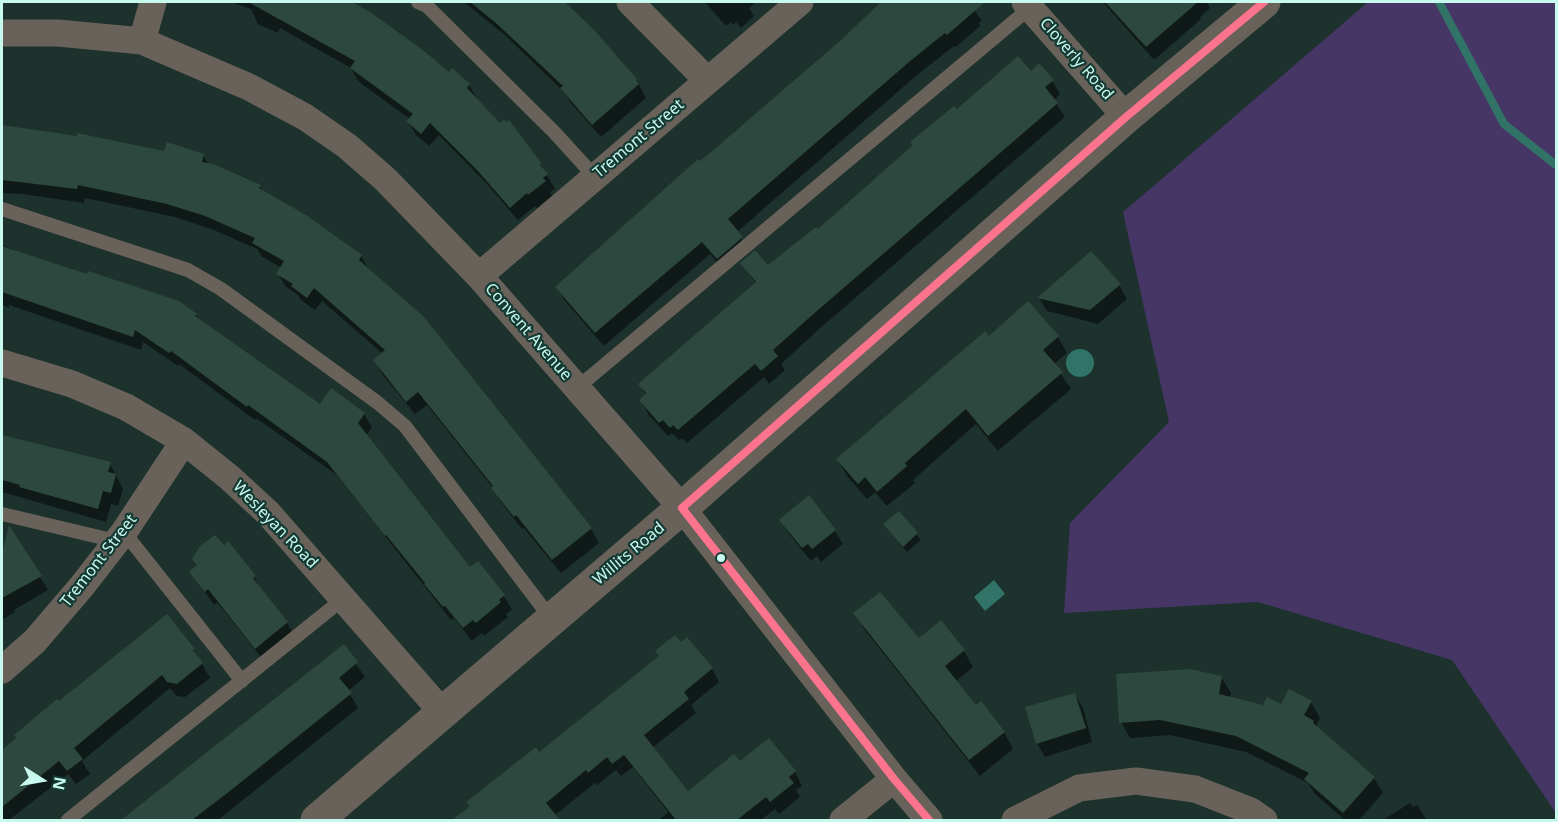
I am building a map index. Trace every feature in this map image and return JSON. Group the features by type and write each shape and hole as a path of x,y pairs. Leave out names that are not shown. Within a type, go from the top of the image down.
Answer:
{"street":[{"path":"142,41 153,2"},
{"path":"630,2 707,81"},
{"name":"Tremont Street","path":"479,276 800,2"},
{"name":"Willits Road","path":"316,820 682,508 1126,117 1264,2"},
{"name":"Cloverly Road","path":"1028,4 1126,117"},
{"name":"Convent Avenue","path":"2,33 58,33 142,41 249,87 305,117 347,146 393,187 479,276 682,508 894,779 929,820"},
{"name":"Wesleyan Road","path":"2,363 72,384 126,407 184,441 230,478 268,513 443,713"},
{"name":"Tremont Street","path":"2,670 35,641 82,586 120,537 184,441"},
{"path":"843,820 894,779"},
{"path":"1015,820 1079,788 1136,781 1195,789 1251,811 1264,820"}],"lane":[{"path":"418,2 427,6 546,123 595,177"},
{"path":"577,388 1028,4"},
{"path":"2,209 188,270 221,289 378,403 405,426 552,620"},
{"path":"2,514 120,537 242,681"},
{"path":"68,820 343,599"}],"shaded area":[{"path":"1368,2 1556,2 1556,813 1452,660 1258,602 1064,613 1070,523 1169,422 1123,212"},
{"path":"1080,349 1090,353 1094,363 1090,373 1080,377 1070,373 1066,363 1070,353"},
{"path":"994,580 1005,594 985,611 974,597"}],"building":[{"path":"248,2 352,2 370,12 449,72 452,68 470,84 467,88 500,123 504,119 507,122 509,120 542,164 540,165 548,174 543,178 546,181 528,195 527,193 510,208 478,171 430,123 421,134 406,121 413,114 350,68 355,61"},
{"path":"470,2 565,2 595,31 639,84 592,125 560,88 563,86 496,23"},
{"path":"881,2 985,2 947,35 945,33 909,62 728,219 743,237 717,259 702,242 595,333 555,287 698,159 700,161 717,147 841,40"},
{"path":"1105,2 1198,2 1146,47"},
{"path":"1018,56 1031,71 1039,63 1054,80 1045,87 1058,103 773,350 778,356 761,371 755,364 678,430 673,425 670,428 663,420 659,423 639,400 646,393 638,384 756,282 740,263 755,250 768,265 816,227 818,229 913,145 910,142 954,106 957,109"},
{"path":"2,125 77,136 77,133 164,151 167,142 204,154 202,162 213,164 261,185 259,188 306,215 362,255 359,260 424,317 592,528 552,560 516,515 514,517 491,488 493,486 418,392 406,402 373,360 385,350 314,288 307,298 291,286 293,284 276,274 284,261 252,243 255,238 205,216 167,204 78,185 77,189 2,180"},
{"path":"2,246 179,301 197,314 195,316 320,404 331,388 365,413 358,423 470,567 478,561 505,595 499,600 501,602 476,623 473,620 463,628 424,584 327,462 171,351 169,353 135,330 133,337 2,292"},
{"path":"1091,251 1121,284 1090,310 1037,298"},
{"path":"1028,301 1059,336 1043,350 1063,372 988,436 966,409 905,463 907,466 877,492 865,477 858,484 836,459 985,331 989,336"},
{"path":"2,435 111,462 108,472 116,474 111,493 103,491 98,509 2,480"},
{"path":"809,495 836,530 812,549 808,544 802,548 779,520"},
{"path":"899,511 918,533 903,547 883,524"},
{"path":"9,525 42,576 2,598 2,553"},
{"path":"215,535 224,545 228,541 256,576 253,578 288,622 255,649 208,589 205,592 189,572 197,565 192,559 200,546"},
{"path":"880,592 919,638 941,620 965,650 945,666 976,705 981,701 1005,732 969,760 853,613"},
{"path":"167,614 195,649 193,650 203,663 177,684 167,682 162,675 74,748 83,759 67,771 59,761 2,807 2,750 16,738 14,735"},
{"path":"675,635 681,642 687,637 713,668 684,692 689,699 644,735 688,791 734,754 740,761 769,738 796,771 789,777 794,783 770,802 766,797 737,820 676,820 624,755 612,764 607,757 588,773 586,770 546,803 560,820 452,820 470,806 466,802 536,747 539,752 659,656 655,651"},
{"path":"344,644 358,662 339,678 352,693 230,791 192,820 121,820"},
{"path":"1190,669 1222,676 1219,694 1263,705 1267,697 1281,704 1289,689 1312,701 1304,715 1314,721 1313,723 1375,777 1343,813 1304,779 1309,773 1236,736 1160,720 1119,723 1116,674"},
{"path":"1075,693 1086,728 1036,744 1025,707"}],"waterway":[{"path":"1439,2 1504,124 1556,165"}],"transit line":[{"path":"682,508 1126,117 1264,2"},
{"path":"682,508 894,779 929,820"}]}
